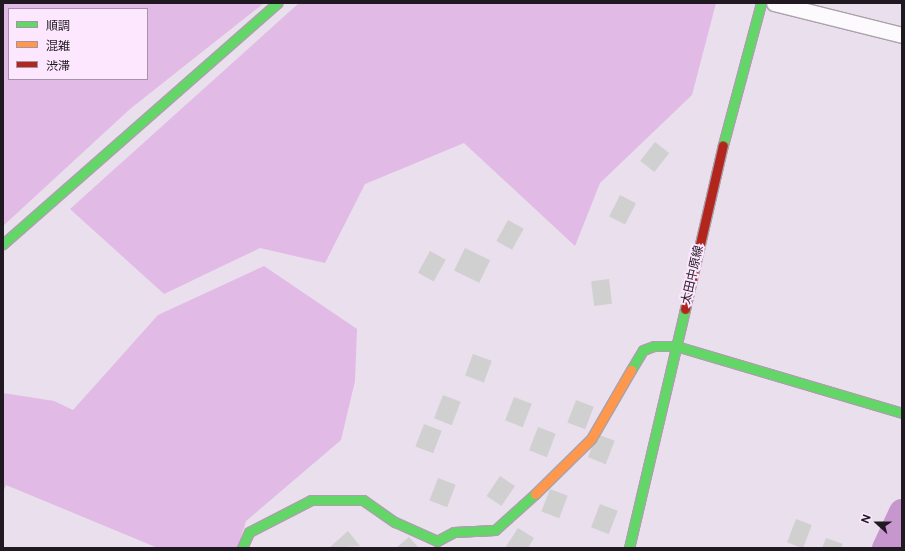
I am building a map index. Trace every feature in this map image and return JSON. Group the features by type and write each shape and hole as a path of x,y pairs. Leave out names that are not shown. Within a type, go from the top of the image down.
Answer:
{"street":[{"path":"3,244 277,3"},
{"name":"太田中原線","path":"629,548 726,133 761,3"},
{"path":"774,3 902,35"},
{"path":"242,548 249,532 311,500 363,500 395,522 437,541 454,532 495,530 561,471 590,439 643,350 654,346 676,346 902,413"}],"shaded area":[{"path":"3,3 264,3 130,109 3,226"},
{"path":"299,3 716,3 692,95 600,183 575,246 464,143 365,184 325,263 260,248 164,294 70,209"},
{"path":"264,266 357,329 355,381 341,440 246,521 238,548 158,548 6,485 3,492 3,393 54,401 73,410 158,315"}],"building":[{"path":"655,142 669,153 654,172 640,161"},
{"path":"620,195 636,203 625,225 609,216"},
{"path":"508,220 524,229 512,250 496,241"},
{"path":"465,248 490,260 479,283 454,270"},
{"path":"430,251 446,260 434,282 418,273"},
{"path":"609,279 612,304 594,306 591,281"},
{"path":"473,354 492,361 484,382 465,376"},
{"path":"443,395 461,402 452,425 434,418"},
{"path":"514,397 532,404 523,427 505,420"},
{"path":"576,400 594,407 585,429 567,422"},
{"path":"424,424 442,431 433,453 415,446"},
{"path":"538,427 556,434 547,457 529,450"},
{"path":"597,434 615,441 606,464 588,457"},
{"path":"500,476 515,486 502,506 487,496"},
{"path":"438,478 456,485 447,507 429,500"},
{"path":"550,489 568,496 559,518 541,511"},
{"path":"600,504 618,511 609,534 591,527"},
{"path":"796,519 812,525 803,548 787,542"},
{"path":"518,528 534,538 528,548 505,548"},
{"path":"348,531 360,546 330,547"},
{"path":"409,537 419,548 396,548"},
{"path":"826,538 843,544 841,548 822,548"}],"waterway":[{"path":"885,548 902,512"}],"traffic: fast":[{"path":"3,244 277,3"},
{"path":"723,145 761,3"},
{"path":"629,548 685,309"},
{"path":"631,370 643,350 654,346 676,346 902,413"},
{"path":"242,548 249,532 311,500 363,500 395,522 437,541 454,532 495,530 535,494"}],"traffic: slow":[{"path":"535,494 591,439 631,370"}],"traffic: jam":[{"path":"685,309 723,145"}]}
